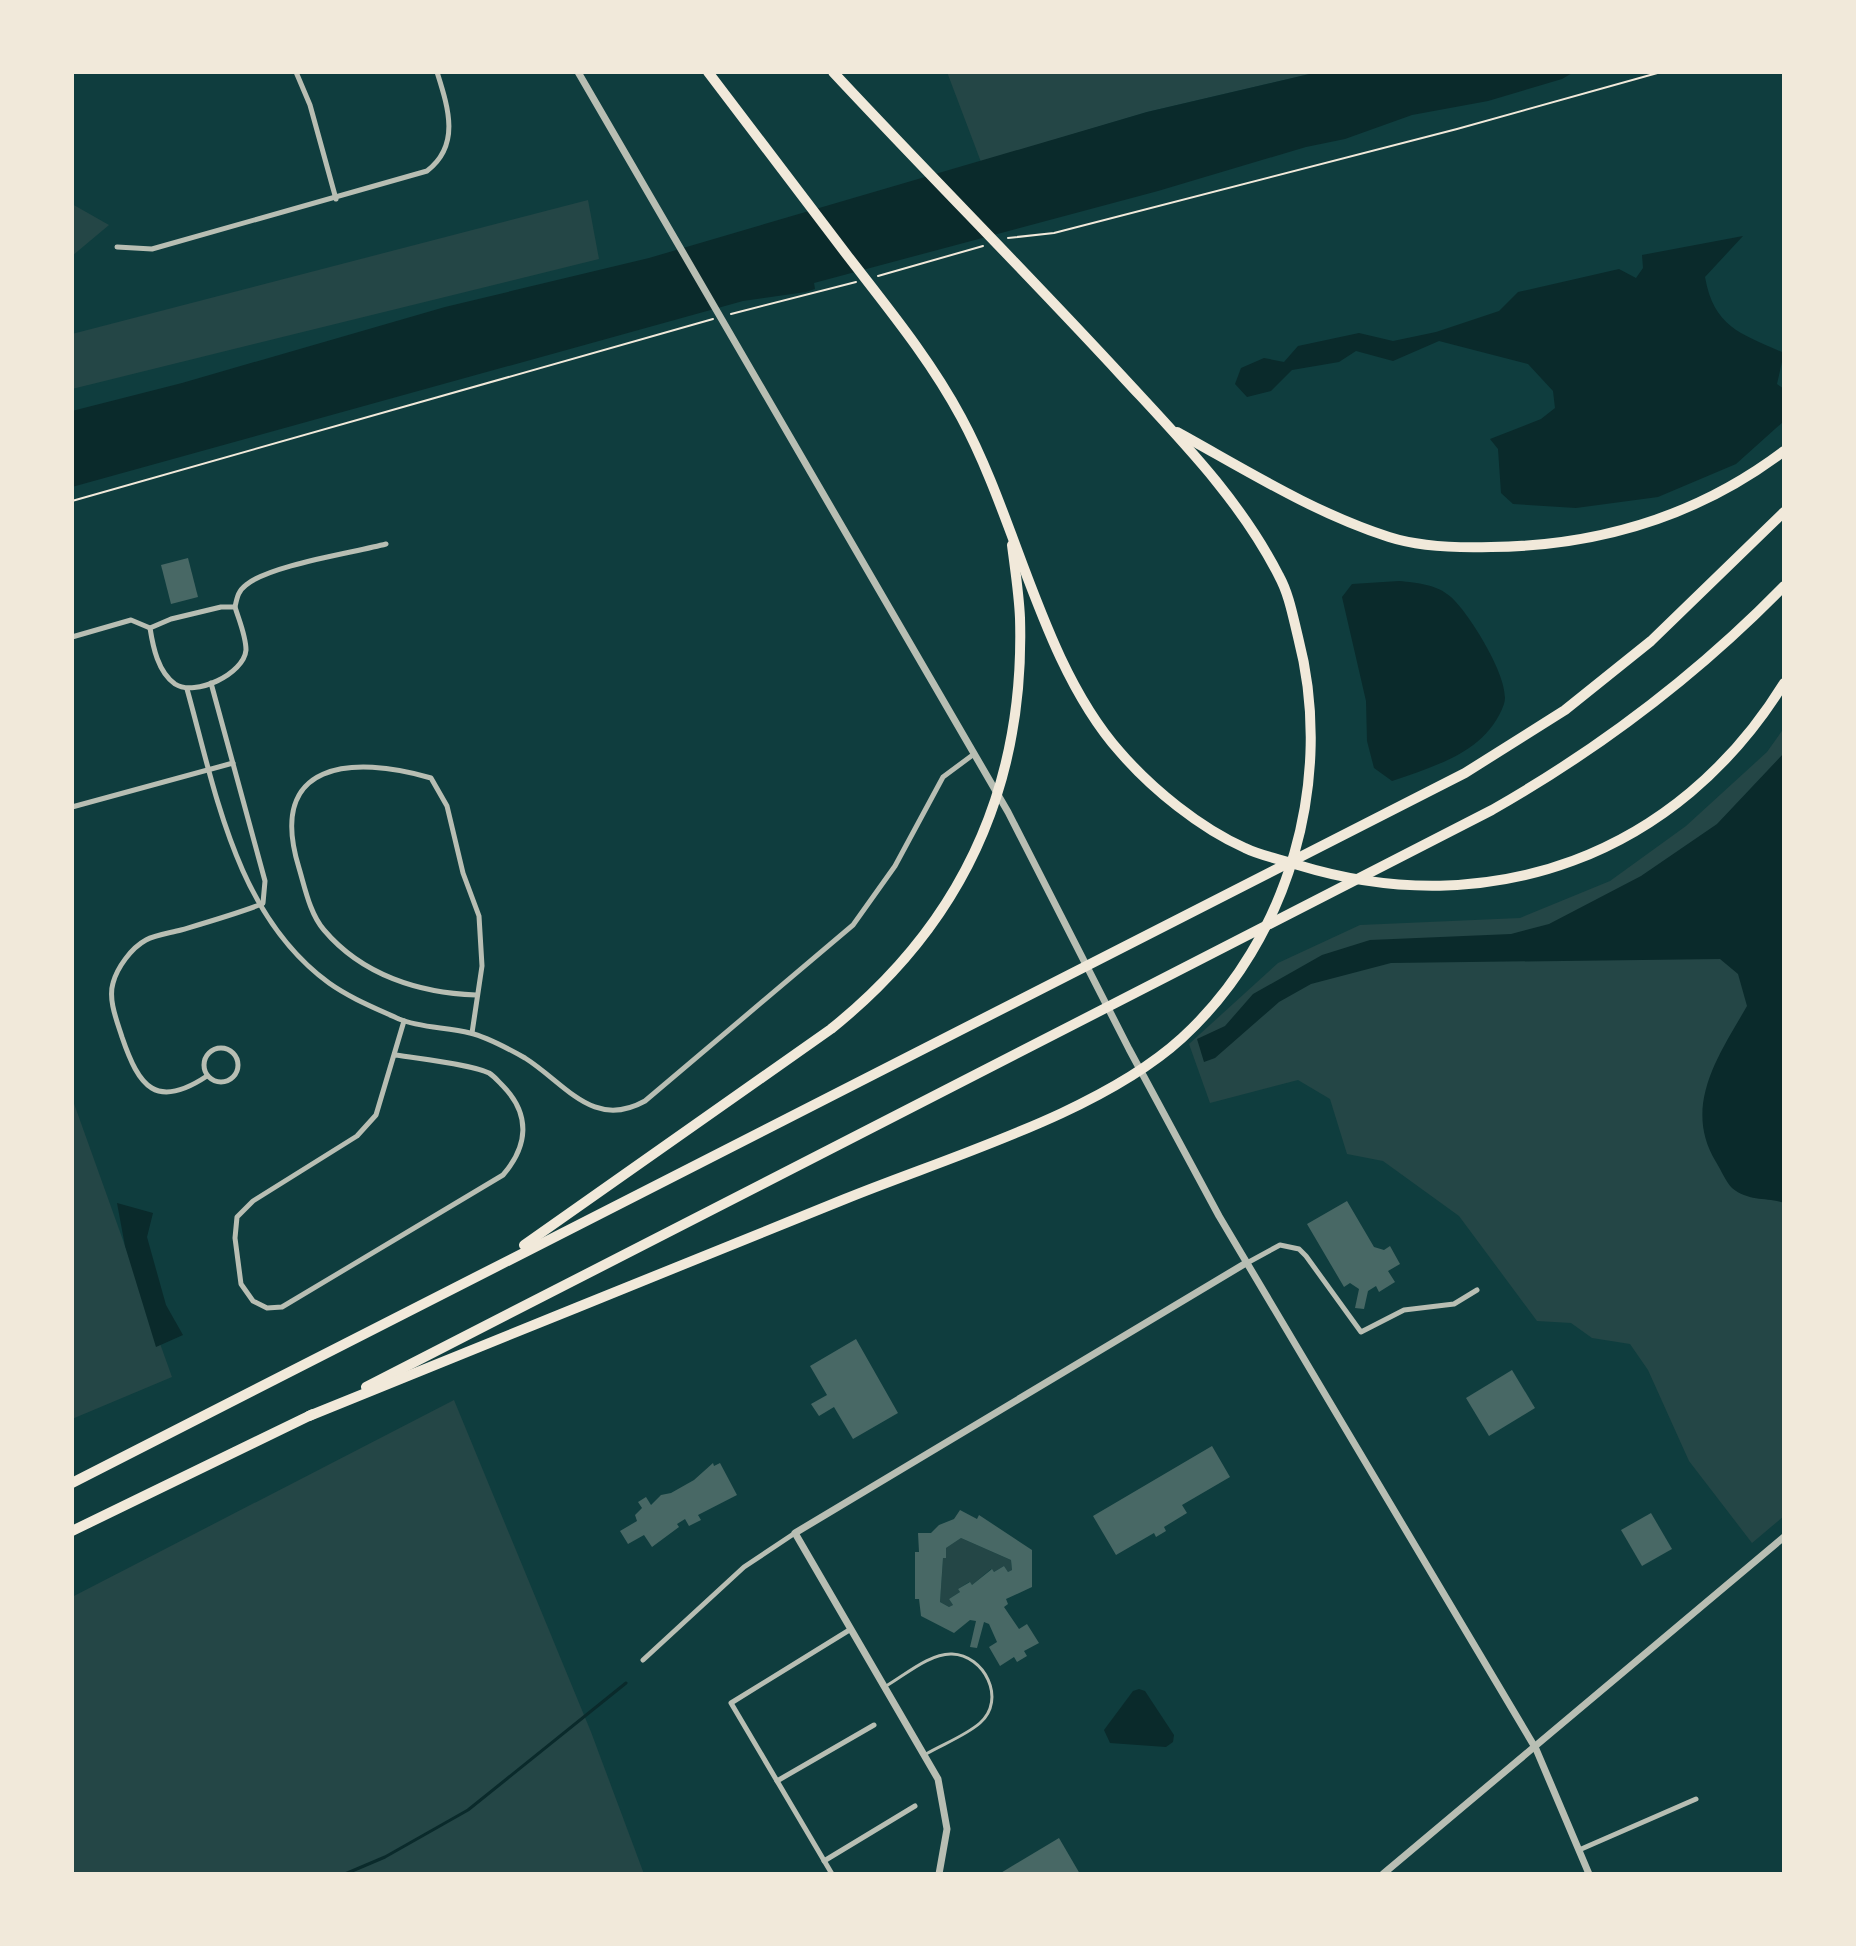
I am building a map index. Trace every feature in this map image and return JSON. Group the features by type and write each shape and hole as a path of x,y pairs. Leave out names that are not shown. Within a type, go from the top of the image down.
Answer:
{"highway":[{"path":"708,72 892,314 959,412 987,464 1010,531 1059,650 1078,688 1117,749 1164,793 1244,848 1364,882 1435,886 1493,882 1531,875 1586,857 1638,831 1677,804 1721,766 1764,714 1784,683"},
{"path":"309,1416 1083,1101 1132,1076 1179,1041 1220,1000 1247,964 1279,894 1307,809 1312,753 1311,691 1282,581 1226,491 1018,264 833,72"},
{"path":"1169,427 1313,507 1391,538 1458,548 1529,547 1602,537 1633,528 1678,514 1732,487 1784,451"},
{"path":"72,1483 1465,773 1565,710 1651,641 1784,512"},
{"path":"496,1265 867,1000 926,935 957,890 981,840 1009,746 1020,617 1010,531"},
{"path":"72,1531 309,1416 1492,810 1574,760 1644,710 1718,649 1784,586"}],"street":[{"path":"296,72 310,105 336,199"},
{"path":"117,247 152,249 417,176 439,160 448,144 450,121 437,72"},
{"path":"578,72 974,754 1246,1263 1536,1749 1589,1874"},
{"path":"150,628 160,663 174,683 187,689 211,683 230,673 241,662 246,651 235,607 238,593 247,584 269,573 386,544"},
{"path":"72,637 131,620 150,628 171,619 235,607"},
{"path":"211,683 265,881 262,904"},
{"path":"187,689 248,887 302,959 329,983 404,1021 472,1033 524,1058 594,1108 611,1112 629,1110 645,1101 853,925 895,866 943,777 974,754"},
{"path":"72,807 233,763"},
{"path":"472,1033 482,966 479,916 463,873 447,806 431,778 403,770 336,767 309,782 293,807 288,829 310,905 323,929 371,969 402,984 476,995"},
{"path":"207,1076 185,1091 167,1093 154,1090 142,1082 133,1070 115,1014 112,986 120,966 146,940 262,904"},
{"path":"396,1055 490,1074 510,1094 521,1115 525,1135 518,1157 503,1175 282,1307 267,1308 253,1301 241,1284 235,1238 237,1217 253,1201 357,1136 376,1115 404,1021"},
{"path":"221,1048 235,1056 238,1067 229,1081 217,1082 207,1076 204,1066 211,1051 221,1048"},
{"path":"643,1660 744,1567 795,1533 1280,1245 1299,1249 1361,1332 1404,1310 1454,1304 1477,1290"},
{"path":"795,1533 938,1779 947,1816 946,1847 939,1874"},
{"path":"1383,1874 1536,1749 1784,1537"},
{"path":"832,1874 731,1703 852,1629"},
{"path":"777,1781 874,1725"},
{"path":"1579,1850 1696,1799"},
{"path":"824,1861 915,1806"}],"lane":[{"path":"886,1686 938,1656 968,1657 980,1664 991,1689 990,1703 980,1723 926,1754"}],"shaded area":[{"path":"947,72 1318,72 1147,112 981,162"},
{"path":"1318,72 1574,72 1562,79 1488,101 1412,115 1345,139 1306,147 1158,191 814,283 815,289 806,292 743,301 72,487 72,411 182,383 445,307 649,258 1147,112"},
{"path":"588,200 599,259 72,389 72,334"},
{"path":"72,204 109,225 72,256"},
{"path":"1743,236 1705,277 1715,308 1732,327 1784,353 1777,384 1784,389 1784,421 1736,464 1658,497 1576,508 1513,504 1501,493 1498,449 1490,439 1541,419 1555,408 1553,391 1528,364 1439,341 1393,361 1356,351 1339,362 1292,370 1271,391 1247,397 1235,384 1241,368 1264,358 1284,362 1298,346 1359,333 1393,341 1436,332 1499,311 1518,292 1619,269 1636,278 1643,268 1642,255"},
{"path":"1399,581 1433,587 1459,605 1487,648 1505,693 1504,704 1496,720 1472,746 1442,763 1392,781 1374,768 1367,741 1366,701 1342,597 1352,584"},
{"path":"1784,728 1784,1516 1752,1543 1689,1461 1648,1370 1630,1344 1592,1338 1571,1323 1537,1321 1459,1216 1383,1161 1347,1154 1330,1099 1298,1080 1210,1103 1189,1044 1278,963 1360,925 1520,918 1610,881 1686,826 1767,752"},
{"path":"1784,753 1784,1203 1751,1197 1732,1188 1706,1141 1703,1101 1708,1081 1747,1006 1738,974 1720,959 1391,963 1311,984 1279,1002 1215,1058 1204,1062 1197,1039 1225,1026 1253,994 1322,955 1370,940 1511,934 1549,924 1641,876 1717,824"},
{"path":"72,1098 172,1377 72,1419"},
{"path":"117,1203 153,1213 147,1237 166,1305 183,1335 156,1347 125,1246"},
{"path":"454,1400 591,1732 644,1874 72,1874 72,1597"},
{"path":"961,1538 1011,1560 1012,1570 1008,1572 1004,1566 994,1572 991,1569 972,1585 969,1582 958,1589 960,1592 949,1599 953,1605 949,1607 940,1602 943,1558 946,1558 946,1548"},
{"path":"1133,1691 1145,1691 1174,1735 1173,1742 1166,1747 1110,1743 1104,1730"}],"building":[{"path":"188,558 198,597 171,604 161,565"},
{"path":"1347,1201 1374,1247 1384,1250 1390,1246 1400,1264 1388,1271 1395,1282 1379,1292 1376,1286 1368,1291 1364,1309 1355,1308 1359,1289 1350,1283 1344,1287 1307,1224"},
{"path":"856,1339 898,1413 853,1439 834,1407 819,1416 811,1404 827,1395 810,1366"},
{"path":"1512,1370 1535,1408 1489,1436 1466,1398"},
{"path":"1212,1446 1230,1477 1182,1505 1187,1513 1164,1527 1166,1531 1156,1537 1154,1533 1116,1555 1093,1516"},
{"path":"713,1463 714,1466 720,1463 737,1495 698,1515 701,1520 689,1526 685,1519 652,1547 644,1535 628,1544 620,1531 637,1521 635,1515 642,1508 638,1502 646,1497 651,1505 661,1495 694,1480"},
{"path":"960,1510 977,1519 979,1515 1032,1550 1032,1587 1006,1599 1008,1604 1004,1607 1019,1629 1027,1624 1039,1643 1024,1651 1027,1656 1017,1662 1014,1657 1000,1666 989,1647 997,1642 989,1624 984,1622 977,1648 970,1647 976,1621 970,1620 954,1633 921,1616 919,1599 915,1599 918,1533 931,1533 939,1525 954,1519","holes":["961,1538 1011,1560 1012,1570 1008,1572 1004,1566 994,1572 992,1569 972,1585 970,1582 958,1589 960,1592 949,1599 953,1605 949,1607 940,1602 946,1548"]},
{"path":"1651,1513 1672,1549 1642,1566 1621,1530"},
{"path":"1059,1838 1080,1874 999,1874"}],"waterway":[{"path":"345,1874 385,1857 468,1810 626,1683"}]}
